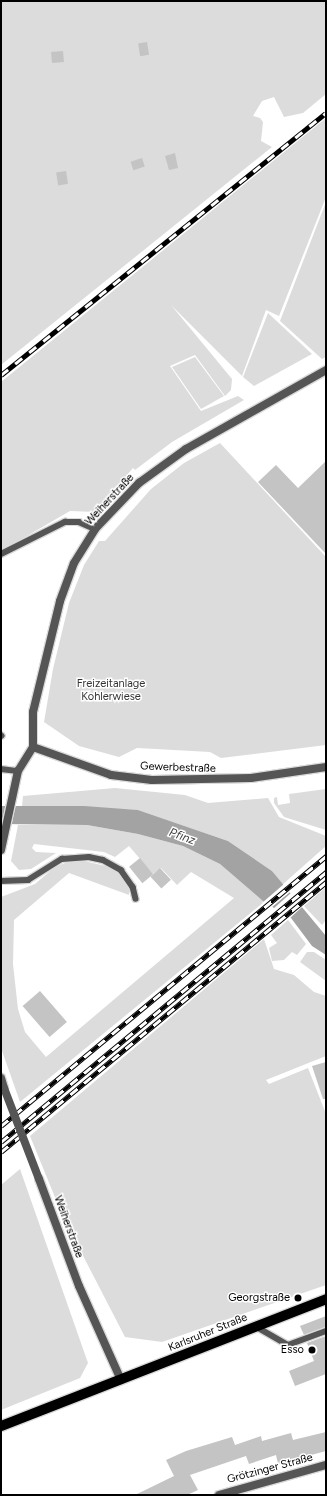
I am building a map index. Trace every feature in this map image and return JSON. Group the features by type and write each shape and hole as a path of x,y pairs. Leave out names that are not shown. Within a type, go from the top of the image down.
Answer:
{"main road":[{"name":"Karlsruher Straße","path":"1,1426 326,1299"}],"street":[{"name":"Weiherstraße","path":"33,747 33,712 60,601 74,563 95,529 139,483 186,449 326,370"},
{"name":"Gewerbestraße","path":"33,747 111,775 152,780 251,778 326,767"},
{"path":"1,850 18,771 33,747"},
{"name":"Weiherstraße","path":"1,1078 78,1286 121,1380"},
{"name":"Grötzinger Straße","path":"225,1494 326,1466"}],"lane":[{"path":"1,554 65,522 79,522 95,529"},
{"path":"1,769 18,771"},
{"path":"1,881 28,880 62,858 89,857 103,860 121,870 133,887 136,899"},
{"path":"255,1326 288,1345 326,1331"}],"green space":[{"path":"1,1 326,1 326,94 303,113 284,117 274,97 262,101 253,116 260,118 263,122 261,141 272,147 1,365"},
{"path":"326,118 326,197 279,316 266,310 242,376 171,305 232,379 231,390 225,396 195,355 170,366 201,411 238,396 244,400 172,442 135,470 133,468 95,512 70,511 1,551 1,382"},
{"path":"326,202 326,357 322,359 280,321"},
{"path":"268,313 312,354 254,386 243,377"},
{"path":"195,357 224,396 201,409 172,367"},
{"name":"Freizeitanlage Kohlerwiese","path":"220,443 326,557 326,745 221,758 210,752 137,748 119,757 79,746 44,722 53,669 69,603 84,565 99,541 105,541 151,489 184,463"},
{"path":"115,788 185,795 208,803 268,798 279,817 326,836 326,846 282,885 272,871 228,841 138,810 22,806 23,796"},
{"path":"326,789 326,830 284,817 274,803 274,798 277,797 278,805 290,803 289,794"},
{"path":"18,825 87,825 138,834 183,846 220,864 264,902 20,1102 1,1048 1,897 35,884 55,867 75,859 110,867 120,874 129,889 129,895 69,873 14,920 13,964 18,1009 25,1032 46,1057 234,898 191,872 177,885 161,868 153,874 129,846 115,857 104,852 34,844 32,848 36,852 56,853 31,869 19,870 11,861"},
{"path":"326,887 326,920 322,925 304,906"},
{"path":"288,920 306,944 297,955 292,952 284,960 272,961 269,948 277,943 271,935"},
{"path":"264,939 274,969 294,975 314,992 326,996 326,1056 266,1080 269,1084 308,1068 326,1114 326,1285 162,1342 125,1337 63,1217 30,1136"},
{"path":"307,952 314,952 326,960 326,981 300,962"},
{"path":"20,1169 88,1363 80,1378 1,1410 1,1185"}],"water":[{"name":"Pfinz","path":"1,806 84,806 138,810 228,841 272,871 326,936 326,955 312,946 291,918 264,902 220,864 183,846 138,834 87,825 1,824"}],"pier":[{"path":"284,884 290,892 271,908 262,903"},
{"path":"291,893 302,907 289,919 273,909"}],"building":[{"path":"147,42 149,55 140,56 138,43"},
{"path":"63,51 64,62 52,63 51,52"},
{"path":"175,153 178,168 169,170 165,156"},
{"path":"142,158 145,167 133,170 131,162"},
{"path":"66,171 68,184 58,185 56,173"},
{"path":"326,461 326,554 258,482 276,465 298,488"},
{"path":"140,858 153,874 142,883 129,867"},
{"path":"160,868 171,880 161,889 150,877"},
{"path":"40,991 67,1022 50,1037 23,1006"},
{"path":"326,1062 326,1099 323,1099 312,1066"},
{"path":"326,1316 326,1327 304,1335 300,1326"},
{"path":"326,1336 326,1374 295,1386 289,1371 314,1361 307,1343"},
{"path":"326,1432 326,1451 278,1464 276,1455 249,1464 246,1456 190,1475 198,1490 187,1495 135,1495 174,1476 166,1460 186,1451 232,1437 235,1445 261,1436 262,1441 291,1433 293,1440"}],"railway":[{"path":"1,375 326,113"},
{"path":"1,1126 326,856"},
{"path":"1,1142 326,872"},
{"path":"1,1152 326,882"}],"place":[{"name":"Georgstraße","path":"298,1298"},
{"name":"Esso","path":"312,1350"}]}
